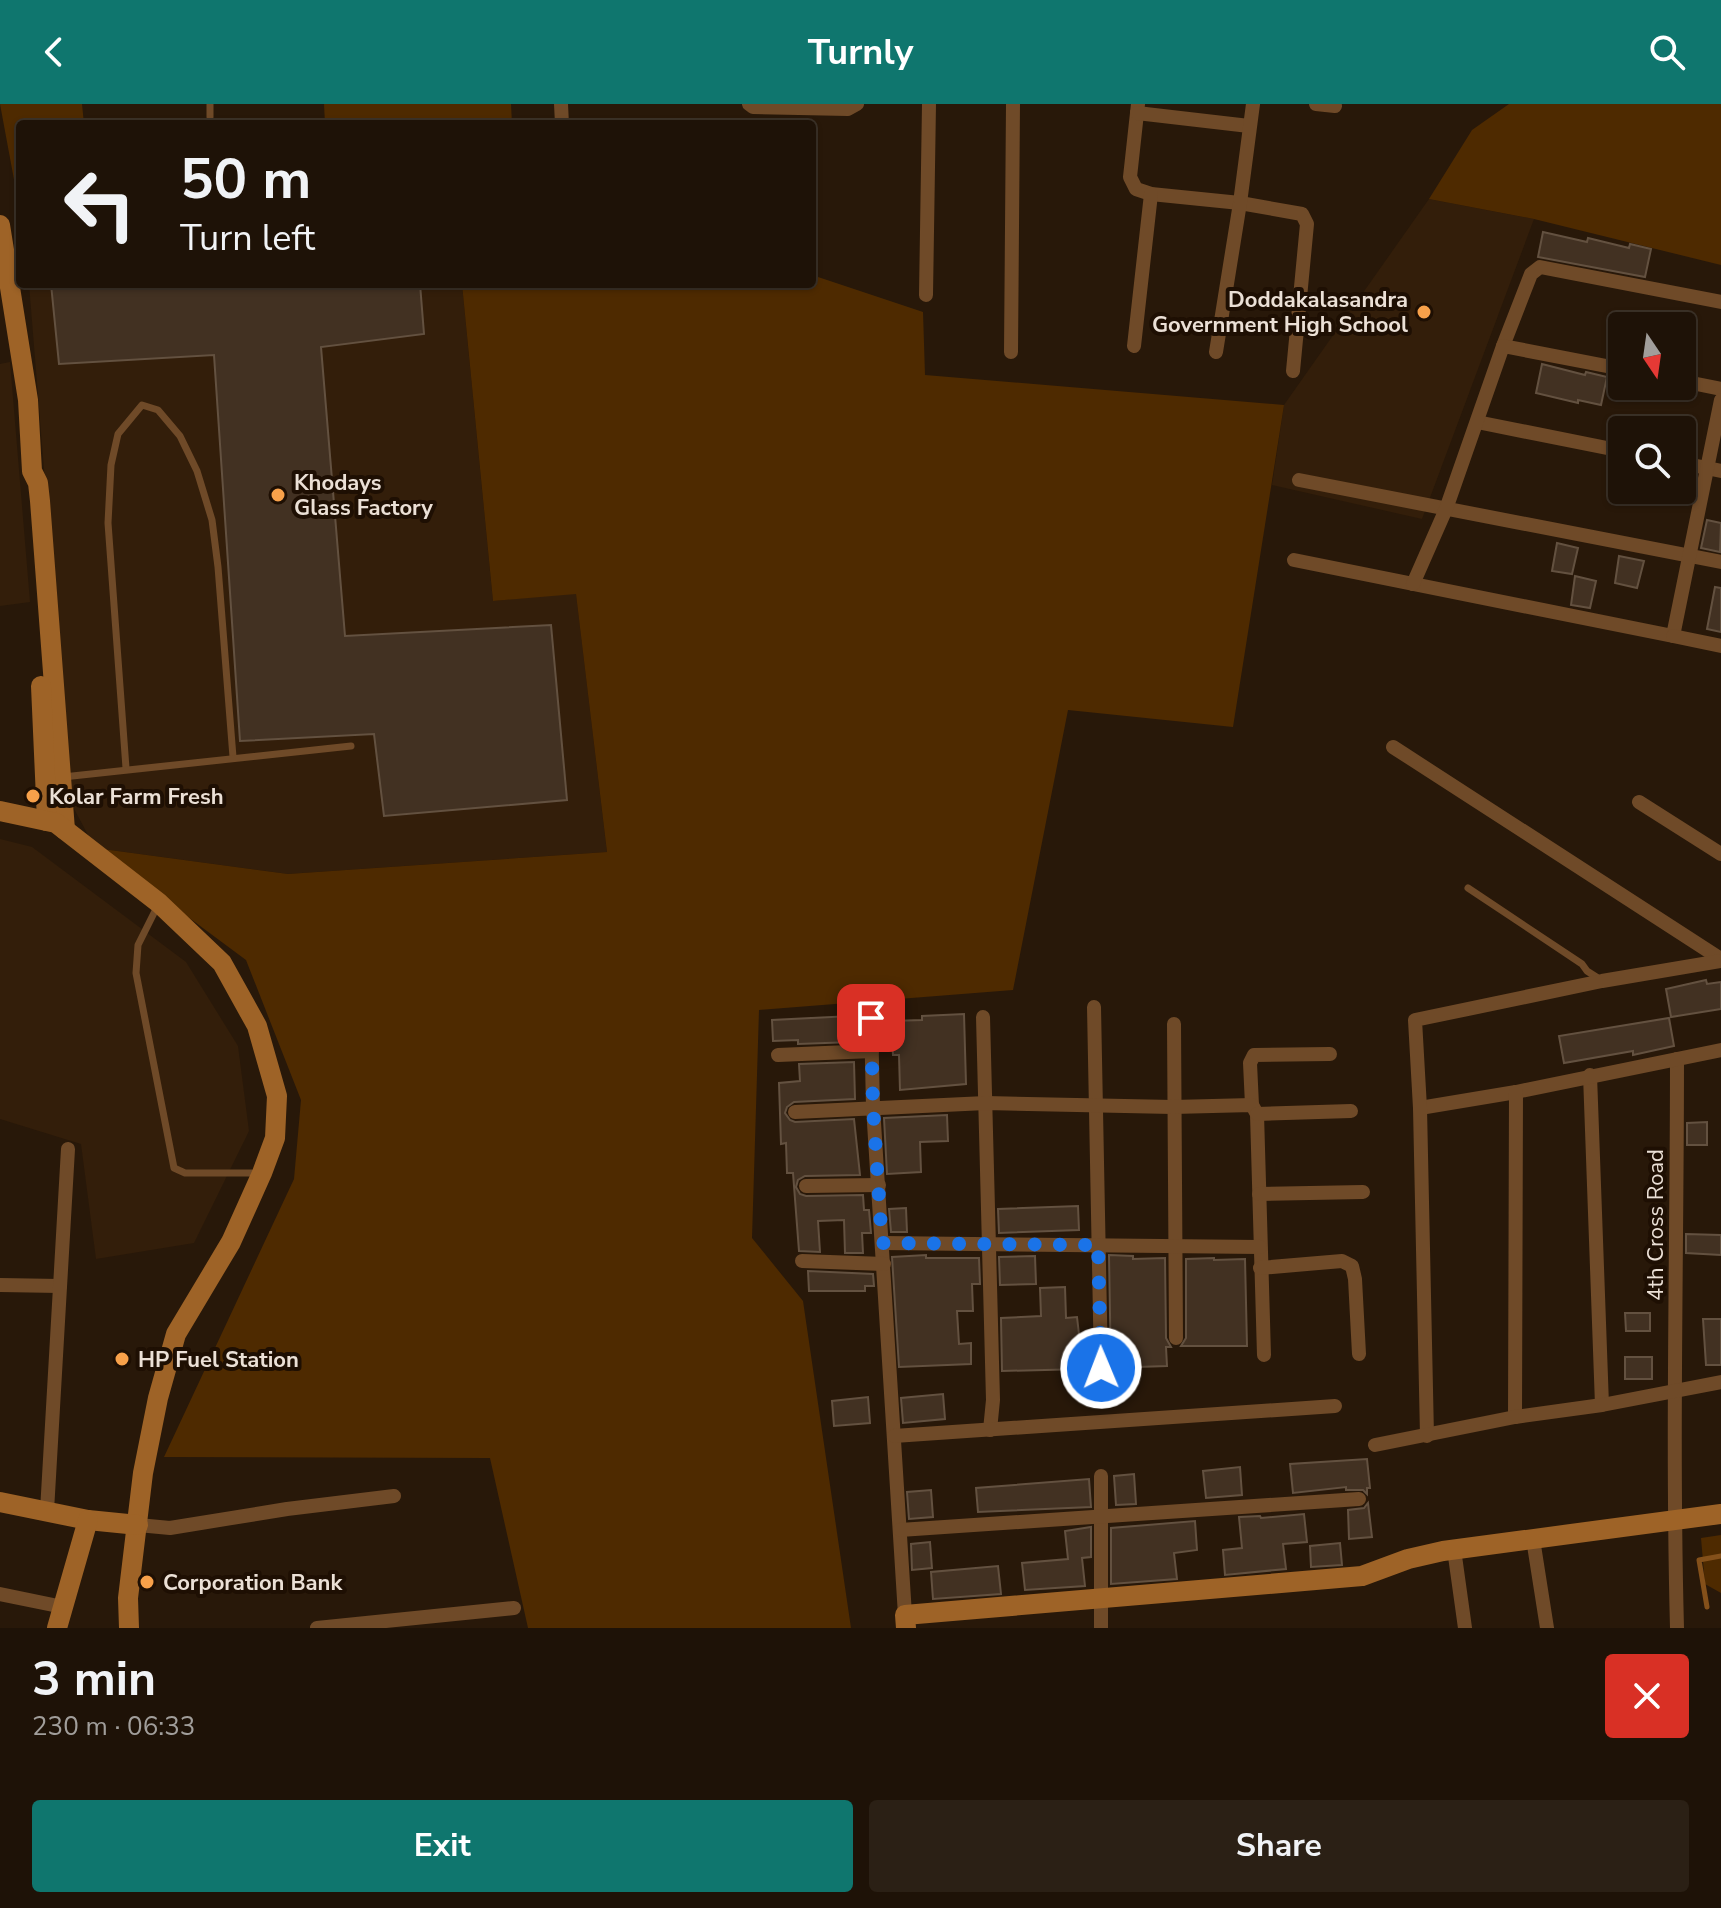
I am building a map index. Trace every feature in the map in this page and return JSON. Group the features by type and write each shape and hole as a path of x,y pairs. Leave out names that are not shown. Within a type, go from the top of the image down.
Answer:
{"street":[{"path":"749,104 753,107 848,109 857,104"},
{"path":"926,295 929,104"},
{"path":"1011,352 1013,104"},
{"path":"1216,352 1253,104"},
{"path":"1316,104 1335,106"},
{"path":"1249,126 1137,108 1130,177 1136,189 1151,194 1240,203 1302,214 1307,224 1293,371"},
{"path":"1134,346 1151,194"},
{"path":"0,225 4,268 28,400 32,471 38,483 40,501 61,777 56,826"},
{"path":"1413,584 1446,509 1531,274 1540,267 1721,302"},
{"path":"1503,346 1608,366"},
{"path":"1696,384 1721,389"},
{"path":"1673,636 1689,556 1714,469 1721,400"},
{"path":"1477,422 1608,448"},
{"path":"32,471 27,484 56,826"},
{"path":"1299,480 1721,562"},
{"path":"1294,560 1721,646"},
{"path":"1393,747 1721,960"},
{"path":"1639,802 1721,854"},
{"path":"0,811 56,826 159,903 222,963 257,1026 277,1096 275,1138 262,1173 231,1242 176,1334 143,1473 128,1598 129,1628"},
{"path":"1427,1436 1420,1108 1415,1020 1721,960"},
{"path":"1094,1007 1101,1368"},
{"path":"983,1017 993,1400 990,1430"},
{"path":"871,1018 873,1107 905,1622 1362,1576 1408,1559 1454,1549 1721,1514"},
{"path":"1174,1024 1176,1338"},
{"path":"1420,1108 1516,1092 1721,1050"},
{"path":"778,1055 872,1051"},
{"path":"1264,1355 1259,1194 1250,1063 1254,1055 1330,1054"},
{"name":"4th Cross Road","path":"1677,1059 1674,1521 1677,1628"},
{"path":"1590,1075 1602,1405"},
{"path":"1515,1417 1516,1092"},
{"path":"795,1112 986,1103 1351,1111"},
{"path":"47,1511 68,1149"},
{"path":"806,1186 879,1185"},
{"path":"1259,1194 1363,1192"},
{"path":"882,1243 1260,1247"},
{"path":"802,1261 884,1264"},
{"path":"1260,1268 1342,1261 1352,1266 1359,1354"},
{"path":"0,1285 60,1286"},
{"path":"1375,1445 1515,1417 1602,1405 1721,1382"},
{"path":"894,1436 1335,1406"},
{"path":"1101,1476 1101,1628"},
{"path":"0,1502 88,1520 170,1528 394,1496"},
{"path":"900,1530 1359,1499"},
{"path":"57,1628 88,1520"},
{"path":"1533,1539 1547,1628"},
{"path":"1454,1549 1465,1628"},
{"path":"0,1594 63,1607"},
{"path":"317,1628 514,1608"}],"lane":[{"path":"210,104 210,117"},
{"path":"126,768 108,523 111,465 118,434 142,405 158,410 180,436 197,471 212,520 233,757"},
{"path":"61,777 351,746"},
{"path":"1468,888 1582,964 1602,981"},
{"path":"159,903 138,945 136,973 174,1168 185,1173 262,1173"}],"shaded area":[{"path":"0,104 82,104 84,120 16,120 16,190"},
{"path":"324,104 511,104 512,120 325,120"},
{"path":"1509,104 1721,104 1721,265 1534,219 1429,199 1472,130"},
{"name":"Doddakalasandra Government High School","path":"1429,199 1534,219 1422,519 1272,485 1284,405"},
{"path":"816,276 923,312 925,375 1284,405 1233,727 1068,710 1013,990 759,1010 752,1238 803,1301 851,1628 528,1628 490,1458 164,1457 294,1179 301,1100 246,960 95,848 288,874 607,852 576,594 493,601 462,288 816,288"},
{"path":"29,288 462,288 493,601 576,593 607,852 288,874 95,848 71,803"},
{"path":"10,362 30,602 0,606 0,364"},
{"path":"0,839 32,847 186,962 238,1046 249,1131 194,1243 96,1259 81,1144 0,1119"},
{"path":"1721,1535 1721,1593 1705,1584 1701,1538"}],"building":[{"path":"1543,232 1587,242 1588,238 1629,248 1630,244 1651,249 1645,277 1538,257"},
{"name":"Khodays Glass Factory","path":"51,288 420,288 424,334 321,347 345,636 551,625 567,800 384,816 374,734 240,741 214,355 59,364"},
{"path":"1542,364 1607,377 1601,405 1536,393"},
{"path":"1707,520 1721,523 1720,552 1701,548"},
{"path":"1557,543 1578,548 1572,574 1552,571"},
{"path":"1619,556 1644,561 1637,588 1615,583"},
{"path":"1575,576 1596,581 1590,608 1571,605"},
{"path":"1715,587 1721,588 1721,632 1707,629"},
{"path":"1706,980 1707,984 1721,982 1721,1009 1671,1017 1666,989"},
{"path":"964,1014 966,1084 900,1090 899,1055 893,1055 891,1021"},
{"path":"851,1016 853,1042 798,1044 798,1040 773,1041 772,1020"},
{"path":"1669,1018 1674,1046 1633,1055 1633,1051 1564,1063 1559,1036"},
{"path":"854,1062 855,1099 794,1102 785,1113 795,1122 854,1119 860,1175 805,1176 798,1180 796,1187 800,1194 806,1196 863,1195 864,1210 869,1210 871,1233 862,1233 863,1253 845,1253 844,1220 818,1221 820,1252 799,1251 793,1173 787,1173 786,1143 781,1144 779,1083 800,1081 799,1064"},
{"path":"947,1115 948,1141 920,1142 921,1172 887,1174 884,1118"},
{"path":"1707,1122 1707,1145 1687,1145 1687,1123"},
{"path":"1078,1206 1079,1230 999,1233 998,1209"},
{"path":"906,1208 907,1232 891,1232 889,1209"},
{"path":"1686,1234 1721,1235 1721,1255 1686,1253"},
{"path":"926,1255 926,1258 979,1258 980,1284 972,1284 973,1311 957,1311 959,1344 971,1343 971,1364 899,1367 892,1257"},
{"path":"1109,1255 1133,1256 1133,1259 1165,1258 1166,1338 1171,1347 1166,1347 1167,1366 1111,1372"},
{"path":"1035,1256 1036,1284 1000,1285 999,1257"},
{"path":"1186,1259 1245,1259 1247,1346 1181,1346 1186,1338"},
{"path":"808,1271 873,1274 874,1286 865,1286 865,1291 809,1291"},
{"path":"1065,1287 1066,1318 1077,1317 1083,1369 1002,1371 1001,1318 1041,1316 1040,1288"},
{"path":"1625,1313 1650,1313 1650,1331 1626,1331"},
{"path":"1703,1319 1721,1319 1721,1365 1706,1365"},
{"path":"1625,1357 1652,1357 1652,1379 1625,1379"},
{"path":"943,1394 945,1419 903,1423 901,1398"},
{"path":"868,1397 870,1423 834,1426 832,1401"},
{"path":"1367,1459 1370,1488 1367,1488 1367,1494 1363,1490 1346,1490 1346,1487 1293,1493 1290,1464"},
{"path":"1240,1467 1242,1495 1206,1498 1203,1471"},
{"path":"1134,1474 1136,1504 1116,1505 1114,1476"},
{"path":"1089,1479 1091,1507 978,1512 976,1488"},
{"path":"931,1490 933,1517 909,1519 907,1492"},
{"path":"1368,1503 1372,1537 1349,1539 1348,1510 1364,1508"},
{"path":"1304,1514 1307,1542 1283,1544 1286,1569 1225,1575 1223,1550 1242,1548 1239,1517"},
{"path":"1195,1521 1197,1550 1174,1553 1177,1579 1111,1584 1111,1528"},
{"path":"1091,1527 1091,1557 1082,1558 1085,1586 1025,1590 1022,1563 1068,1559 1065,1531"},
{"path":"930,1542 932,1568 912,1570 911,1544"},
{"path":"1340,1543 1342,1565 1311,1567 1310,1546"},
{"path":"998,1566 1001,1594 933,1599 931,1572"}],"waterway":[{"path":"1707,1607 1699,1560 1721,1556"}],"place":[{"name":"Doddakalasandra Government High School","path":"1424,312"},
{"name":"Khodays Glass Factory","path":"278,495"},
{"name":"Kolar Farm Fresh","path":"33,796"},
{"name":"HP Fuel Station","path":"122,1359"},
{"name":"Corporation Bank","path":"147,1582"}],"route":[{"path":"871,1018 882,1243 1098,1245 1101,1368"}]}
